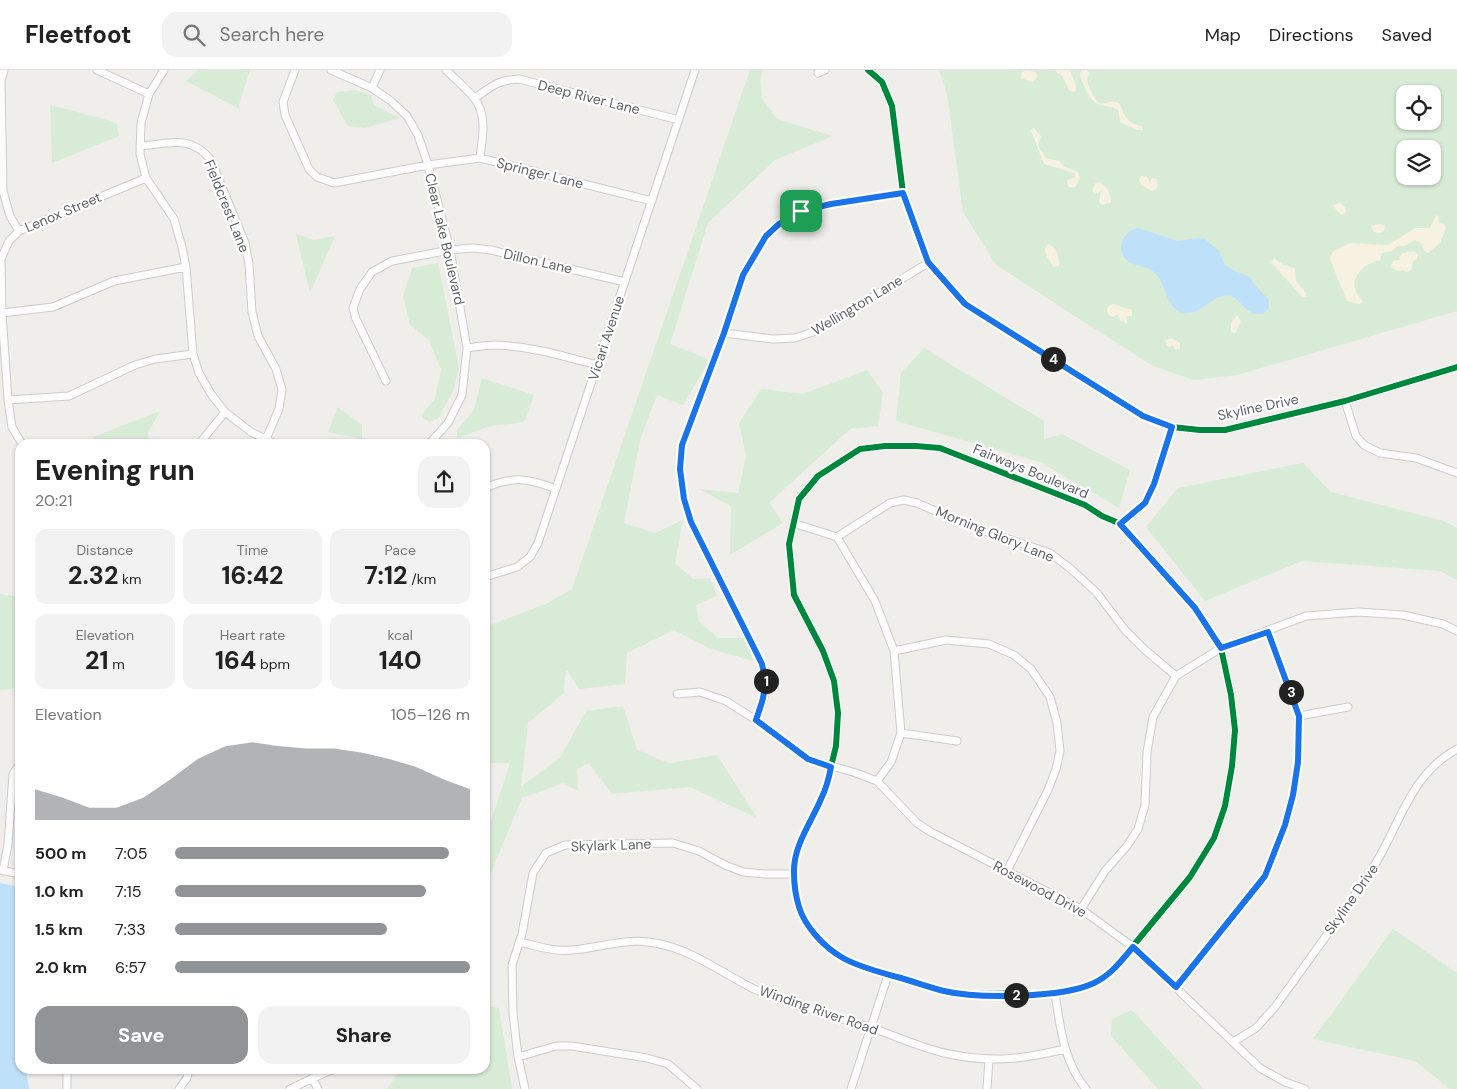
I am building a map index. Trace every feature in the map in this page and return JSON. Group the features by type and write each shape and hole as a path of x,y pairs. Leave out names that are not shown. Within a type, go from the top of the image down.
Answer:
{"street":[{"path":"4,70 1,81 3,192 10,216 19,230"},
{"path":"97,70 149,94"},
{"path":"164,70 149,94 141,123 140,154 146,178 174,219 186,267 193,354 199,373 211,394 225,412 251,432 266,439"},
{"name":"Springer Lane","path":"295,70 283,102 284,115 309,169 318,177 334,182 428,165 480,158 652,201"},
{"name":"Clear Lake Boulevard","path":"331,70 372,88 391,101 407,116 418,135 428,165 450,250 467,348 462,394 448,423 434,439"},
{"path":"372,88 380,70"},
{"path":"446,70 475,98 482,113 484,128 480,158"},
{"name":"Vicari Avenue","path":"490,575 517,567 530,558 538,543 695,70"},
{"name":"Skyline Drive","path":"868,70 882,82 892,106 903,193 928,262 965,304 1143,416 1172,427 1225,430 1345,401 1457,367"},
{"name":"Deep River Lane","path":"475,98 504,80 519,79 678,120"},
{"name":"Fieldcrest Lane","path":"140,146 186,142 202,149 211,160 245,243 249,264 252,312 258,336 276,370 282,390 279,409 266,439"},
{"name":"Lenox Street","path":"19,439 12,426 8,400 2,313 1,259 9,241 19,230 146,178"},
{"path":"756,720 766,684 762,664 691,522 684,499 680,469 682,445 724,333 743,275 766,236 779,224 801,211 831,204 903,193"},
{"name":"Dillon Lane","path":"386,381 356,319 353,308 360,289 372,272 392,261 450,250 473,248 491,250 625,282"},
{"name":"Wellington Lane","path":"724,333 773,339 795,338 816,331 928,262"},
{"path":"2,313 53,307 114,281 186,267"},
{"path":"467,348 492,345 514,346 597,365"},
{"path":"8,400 69,396 135,365 155,359 193,354"},
{"path":"1345,401 1356,436 1364,445 1380,453 1416,458 1457,472"},
{"path":"203,439 225,412"},
{"path":"1120,524 1145,503 1154,484 1172,427"},
{"name":"Fairways Boulevard","path":"885,446 940,448 1086,505 1102,516 1120,524 1195,608 1221,648 1231,695 1235,730 1232,766 1225,806 1214,838 1190,877 1133,947 1114,969 1104,977 1093,984 1055,993 964,994 944,991 888,975 842,958 826,946 816,935 800,910 794,874 795,861 801,841 821,799 831,767 836,746 838,713 834,681 823,651 794,595 789,544 793,523 799,499 818,476 860,449 885,446"},
{"path":"490,486 502,481 519,479 536,482 556,489"},
{"name":"Morning Glory Lane","path":"837,537 890,503 904,500 917,503 972,527 1050,553 1097,593 1125,630 1176,676"},
{"path":"793,523 837,537 875,601 894,651 901,733 891,762 877,781"},
{"path":"1081,909 1105,871 1127,846 1138,829 1146,805 1147,752 1153,717 1176,676 1221,648 1268,632 1306,616 1358,612 1403,615 1443,624 1457,630"},
{"path":"1176,987 1265,876 1285,825 1293,795 1298,762 1299,716 1268,632"},
{"path":"894,651 946,640 989,644 1014,655 1031,670 1050,697 1057,723 1060,751 1056,770 1048,790 1007,871"},
{"name":"Rosewood Drive","path":"676,694 700,692 726,701 756,720 808,759 877,781 917,823 954,845 1081,909 1133,947 1260,1068 1285,1082 1305,1089"},
{"path":"1299,716 1348,706"},
{"path":"901,733 957,740"},
{"name":"Skyline Drive","path":"1233,1042 1256,1028 1275,1008 1382,855 1416,786 1444,756 1457,749"},
{"path":"15,771 13,774 8,844 2,871 15,873"},
{"name":"Skylark Lane","path":"525,1089 518,1057 513,1014 512,965 520,942 534,873 546,853 565,845 673,843 699,851 725,866 743,872 794,874"},
{"name":"Winding River Road","path":"520,942 551,950 572,950 630,940 655,943 680,950 754,989 782,1000 870,1027 948,1054 989,1059 1012,1059 1065,1049"},
{"path":"851,1089 888,975"},
{"path":"1055,993 1065,1049 1077,1078 1086,1089"},
{"path":"518,1057 556,1046 572,1046 632,1055 668,1064 696,1089"},
{"path":"987,1089 989,1059"},
{"path":"67,1074 67,1089"},
{"path":"179,1089 188,1074"},
{"path":"290,1089 322,1074"},
{"path":"312,1078 318,1089"}],"green space":[{"path":"198,70 250,70 238,108 186,81"},
{"path":"750,70 763,70 760,79 762,98 777,119 833,136 775,160 708,223 670,344 710,360 683,405 657,395 640,440 624,523 655,533 683,520 675,563 693,579 710,578 717,596 696,605 699,621 718,638 746,638 753,661 709,648 674,630 627,653 625,684 579,689 566,669 564,693 528,723 521,786 560,758 586,711 623,706 637,750 669,763 717,755 757,818 690,787 612,794 589,763 577,769 578,791 563,783 522,798 490,875 490,825 510,763 490,763 490,625 546,604 572,589"},
{"path":"939,70 1457,70 1457,311 1237,375 1194,380 1151,365 996,265 963,212 947,94"},
{"path":"356,90 371,95 374,105 400,118 365,128 348,126 333,100 337,92"},
{"path":"50,105 111,121 117,125 119,136 52,163"},
{"path":"296,234 314,240 335,236 310,293"},
{"path":"438,263 459,368 454,389 439,418 429,422 422,417 423,413 435,399 441,369 429,340 410,325 403,296 412,268"},
{"path":"924,348 1044,421 1044,439 1062,434 1130,470 1119,508 1040,462 896,421 901,373"},
{"path":"867,370 883,393 878,426 850,429 769,503 783,523 730,555 731,506 699,489 738,493 746,456 739,423 761,389 803,394"},
{"path":"482,378 534,395 526,419 520,423 490,426 457,438 457,430 474,410"},
{"path":"338,407 362,425 362,439 328,432"},
{"path":"160,411 148,433 149,439 94,439 93,437"},
{"path":"1303,463 1331,492 1444,521 1457,528 1457,580 1440,571 1302,561 1205,601 1146,527 1178,488"},
{"path":"0,594 15,596 15,688 0,690"},
{"path":"1393,929 1457,973 1457,1089 1450,1089 1415,1061 1313,1039"},
{"path":"490,1007 499,1008 512,1089 387,1089 398,1074 490,1074"},
{"path":"1132,1010 1204,1089 1158,1089 1111,1036 1112,1019"}],"sand":[{"path":"1026,70 1036,72 1038,76 1036,79 1031,82 1021,78 1022,72"},
{"path":"1055,70 1070,70 1076,91 1069,90 1062,75"},
{"path":"1082,70 1087,70 1089,74 1087,78 1088,83 1097,101 1102,104 1109,102 1119,103 1129,121 1142,126 1143,130 1137,130 1120,122 1118,110 1113,107 1095,103 1087,92 1080,76"},
{"path":"1032,128 1041,136 1038,146 1046,158 1059,161 1065,167 1078,172 1080,179 1075,187 1069,187 1067,183 1068,180 1075,177 1074,173 1044,164 1031,131"},
{"path":"1141,176 1147,177 1150,183 1152,178 1157,179 1158,185 1156,189 1152,191 1141,185 1139,180"},
{"path":"1100,182 1111,196 1111,202 1102,205 1099,202 1101,191 1093,192 1095,183"},
{"path":"1340,203 1345,207 1346,212 1342,215 1333,206"},
{"path":"1436,215 1438,216 1439,223 1444,224 1446,228 1440,243 1428,253 1424,251 1421,243 1415,240 1404,246 1398,246 1392,251 1382,253 1380,260 1364,267 1355,281 1356,292 1363,302 1359,304 1347,301 1331,262 1330,258 1333,251 1350,243 1388,245 1415,228 1430,228"},
{"path":"1385,225 1384,231 1381,233 1374,232 1371,226"},
{"path":"1047,244 1055,249 1059,259 1059,266 1054,267 1047,256 1045,249"},
{"path":"1414,251 1418,255 1417,259 1413,261 1410,271 1398,271 1391,267 1393,261 1400,260 1399,257 1403,253"},
{"path":"1274,258 1283,265 1295,268 1296,281 1306,293 1306,297 1302,297 1271,262"},
{"path":"1113,304 1132,310 1132,316 1126,316 1127,322 1121,321 1117,314 1113,317 1110,316 1107,308"},
{"path":"1237,315 1241,322 1237,332 1234,333 1231,331 1231,323"},
{"path":"1172,338 1180,343 1180,349 1175,350 1173,345 1167,346 1165,340"}],"water":[{"path":"1138,228 1178,241 1197,238 1205,239 1219,251 1225,265 1250,277 1269,300 1269,308 1263,314 1253,314 1236,299 1227,296 1215,299 1191,313 1178,311 1173,307 1154,272 1149,268 1129,262 1124,258 1121,248 1124,237 1132,230"},
{"path":"0,883 15,886 15,1074 27,1074 29,1089 0,1089"}],"cycle path":[{"path":"868,70 882,82 892,106 903,193 928,263 965,304 1143,416 1172,427 1225,430 1345,401 1457,367"},
{"path":"885,446 940,448 1085,505 1102,516 1121,524 1195,608 1221,648 1231,695 1235,730 1232,766 1225,806 1214,838 1190,877 1114,969 1093,984 1055,993 964,994 945,991 888,975 843,958 827,946 807,923 800,910 794,874 795,861 801,841 827,783 836,746 838,713 834,681 823,651 794,595 789,544 799,499 818,476 860,449 885,446"}],"route":[{"path":"903,193 928,262 965,304 1143,416 1172,427 1154,484 1145,503 1120,524 1195,608 1221,648 1268,632 1299,716 1298,762 1293,795 1285,825 1265,876 1176,987 1133,947 1114,969 1104,977 1093,984 1072,990 1018,995 964,994 944,991 888,975 842,958 826,946 816,935 800,910 794,874 795,861 801,841 828,782 831,767 808,759 756,720 766,684 762,664 691,522 684,499 680,469 682,445 724,333 743,275 766,236 779,224 801,211 831,204 903,193"}]}
